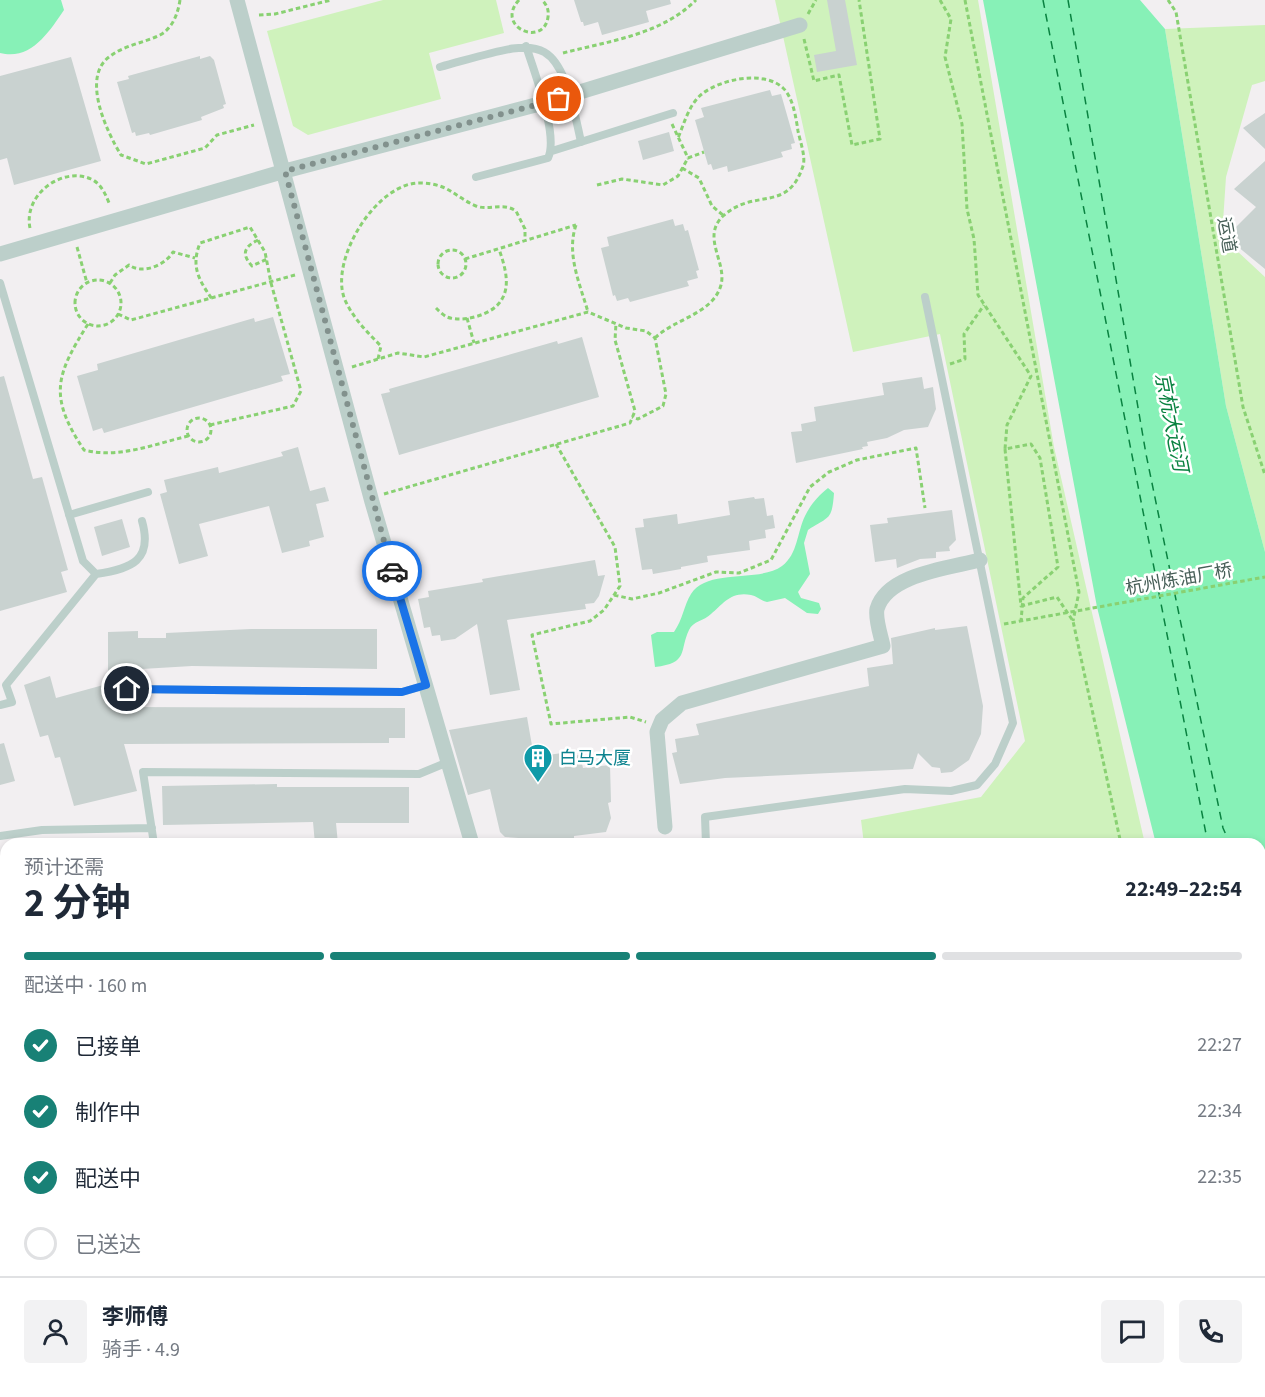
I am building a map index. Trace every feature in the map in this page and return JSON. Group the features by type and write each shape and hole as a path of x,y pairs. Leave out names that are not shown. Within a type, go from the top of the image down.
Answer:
{"street":[{"path":"237,0 285,171 371,497 470,838"},
{"path":"0,254 285,171 572,95 800,25"},
{"path":"665,827 658,756 659,726 662,720 682,703 883,646 877,610 885,593 902,581 980,560"}],"lane":[{"path":"440,67 518,46 538,47 552,56 572,95 581,142"},
{"path":"476,177 548,158 552,150 544,103 526,46"},
{"path":"552,150 671,114"},
{"path":"0,283 83,561 96,574"},
{"path":"706,838 705,817 905,789 951,791 976,785 995,764 1013,723 925,297"},
{"path":"69,515 148,492"},
{"path":"0,705 12,702 6,685 96,574 112,572 136,562 145,551 147,538 142,521"},
{"path":"127,689 402,692 426,685"},
{"path":"153,838 143,772 419,774 448,762"},
{"path":"0,836 42,830 152,828"}],"path":[{"path":"180,0 178,16 162,34 137,42 107,58 95,81 106,130 121,155 146,164 205,148 217,135 270,120"},
{"path":"259,15 275,14 331,0"},
{"path":"519,0 514,5 512,17 518,28 529,33 541,29 548,20 548,8 542,0"},
{"path":"552,56 650,30 682,13 696,0"},
{"path":"800,25 814,81 839,75 852,145 880,139 859,0"},
{"path":"940,0 951,20 945,57 962,124 967,209 974,239 978,296 1031,376 1007,425 1005,449 1021,621"},
{"path":"965,0 1079,592 1073,621"},
{"name":"运道","path":"1168,0 1176,12 1243,407 1265,475"},
{"path":"655,338 662,331 701,310 717,293 722,273 713,247 716,229 724,216 746,201 785,195 795,186 804,163 794,109 785,89 770,80 753,78 730,82 702,94 693,104 678,138"},
{"path":"671,114 678,138 688,158"},
{"path":"597,185 622,179 663,185 678,176 688,158 704,152"},
{"path":"682,168 699,178 712,206 724,216"},
{"path":"34,245 29,221 33,200 42,188 56,182 78,177 91,179 101,187 118,220"},
{"path":"378,359 381,346 361,326 344,298 343,277 348,251 359,226 377,204 402,187 420,182 449,188 477,206 500,206 516,211 525,229 525,241"},
{"path":"465,259 576,225 572,237 572,257 588,312"},
{"path":"210,425 293,406 301,390 271,283 267,259 250,227 200,243 195,258 198,279 212,299"},
{"path":"73,234 87,283"},
{"path":"258,240 249,244 244,251 245,258 252,266 267,259"},
{"path":"436,308 446,316 467,318 491,310 502,299 507,273 499,249"},
{"path":"449,250 458,251 465,259 464,271 457,277 443,275 438,268 441,255 449,250"},
{"path":"110,284 115,275 129,265 145,269 160,265 173,252 195,258"},
{"path":"118,314 131,320 271,283 311,270"},
{"path":"103,281 110,284 120,296 118,314 110,323 103,326 88,324 78,314 75,300 77,293 87,283 103,281"},
{"path":"939,367 965,359 964,334 984,305"},
{"path":"338,371 398,353 424,357 588,312 646,331 655,338 666,394 663,406 638,419 632,417"},
{"path":"467,318 474,344"},
{"path":"371,497 630,423 635,411 615,340 616,323"},
{"path":"88,324 66,359 60,379 60,399 74,436 84,450 97,453 128,451 188,436"},
{"path":"201,418 210,425 211,434 206,440 194,441 188,436 187,428 194,419 201,418"},
{"path":"556,444 615,547 620,586 604,610 590,621 532,635 551,724 630,717 659,726"},
{"path":"1005,449 1032,444 1040,458 1058,567 1023,598 1021,606"},
{"path":"614,595 632,598 659,593 716,572 739,573 771,560 810,487 829,472 857,460 916,448 925,508"},
{"name":"杭州炼油厂桥","path":"993,626 1265,577"},
{"path":"1021,606 1058,597 1073,621 1120,838"}],"shaded area":[{"path":"383,0 496,0 504,33 429,53 441,99 308,135 293,126 267,31"},
{"path":"775,0 978,0 1054,447 1144,838 863,838 861,820 981,797 1025,741 940,334 853,352"},
{"path":"1265,25 1265,81 1252,85 1226,177 1222,237 1265,277 1265,552 1226,406 1165,29"}],"water":[{"path":"0,0 61,0 64,10 52,27 30,49 21,53 0,53"},
{"name":"京杭大运河","path":"983,0 1140,0 1165,29 1226,406 1265,552 1265,838 1155,838 1097,607"},
{"path":"828,488 834,493 832,509 825,520 808,530 804,543 810,574 798,592 801,598 819,603 821,609 818,614 807,613 785,598 767,602 751,595 738,595 728,599 691,627 678,659 655,667 651,635 657,632 674,632 691,594 699,586 721,578 760,574 782,566 794,549 807,512 815,500"}],"building":[{"path":"574,0 670,0 671,4 646,11 649,22 602,35 598,22 584,26"},
{"path":"827,0 845,0 857,65 817,72 814,55 836,51"},
{"path":"200,56 200,59 210,56 214,60 226,104 223,105 224,108 201,117 202,120 150,135 149,133 136,136 135,132 132,133 117,82 129,79 128,76"},
{"path":"71,57 101,161 14,185 7,158 0,160 0,76"},
{"path":"770,90 772,96 781,94 795,143 791,144 792,149 781,152 783,157 728,172 727,166 713,170 711,164 708,165 695,120 704,117 701,108"},
{"path":"1265,113 1265,149 1243,128"},
{"path":"669,132 674,151 643,160 638,141"},
{"path":"1265,161 1265,269 1226,237 1256,207 1234,189"},
{"path":"673,219 675,226 683,224 685,231 688,230 699,270 696,271 698,278 687,281 689,286 630,302 628,298 617,301 615,295 613,296 601,248 609,246 607,237"},
{"path":"273,317 290,374 281,376 283,381 104,433 102,428 93,431 77,376 98,370 97,364 254,318 255,322"},
{"path":"582,337 599,397 399,455 381,394 390,392 389,389 557,341 558,344"},
{"path":"4,376 33,479 42,477 68,570 61,572 67,592 0,611 0,377"},
{"path":"922,377 924,389 933,387 936,409 928,427 904,430 887,438 867,442 868,446 862,447 863,449 796,463 791,432 802,431 801,424 816,421 814,407 884,395 882,383"},
{"path":"298,447 310,491 325,487 329,501 316,504 324,537 309,541 310,546 282,553 269,506 199,524 208,556 179,564 160,494 167,492 164,480 218,467 219,473 283,456 281,452"},
{"path":"754,497 755,499 764,498 767,516 773,515 775,528 765,530 766,538 749,541 750,550 707,556 708,562 681,567 681,569 653,574 652,569 642,570 635,528 644,527 643,519 677,514 678,524 730,515 728,501"},
{"path":"952,510 956,540 949,547 950,551 936,552 936,558 920,559 897,568 896,559 875,562 870,525 888,523 887,518"},
{"path":"122,519 130,547 102,556 94,527"},
{"path":"595,560 598,576 605,575 599,596 594,603 585,604 586,609 507,620 520,690 490,695 477,624 455,639 441,641 440,635 432,636 430,627 424,628 418,599 429,597 428,591 483,582 482,579"},
{"path":"967,626 983,706 981,734 969,760 952,772 941,773 940,768 932,767 918,753 913,769 725,778 680,784 672,753 677,752 675,739 699,735 696,724 869,686 867,668 893,664 891,638 935,628 935,630"},
{"path":"251,629 377,629 377,669 192,666 108,671 108,632 138,631 138,638 166,638 166,633"},
{"path":"50,676 56,698 118,681 126,707 405,708 405,738 389,738 389,743 124,744 137,791 74,806 60,757 55,758 48,735 40,737 24,685"},
{"name":"白马大厦","path":"527,717 534,757 569,752 570,756 580,755 583,768 610,765 611,802 608,803 611,818 606,832 574,836 574,838 505,837 500,832 490,789 468,795 449,730"},
{"path":"4,743 15,781 0,785 0,744"},
{"path":"277,784 277,787 409,787 409,823 336,823 337,838 314,838 313,822 163,825 162,786"}],"ferry route":[{"path":"1043,0 1207,838"},
{"path":"1068,0 1146,454 1223,828 1227,838"}],"way so far":[{"path":"392,571 285,171 559,99"}],"place":[{"name":"白马大厦","path":"538,784"}],"route":[{"path":"127,689 402,692 426,685 392,571"}]}
